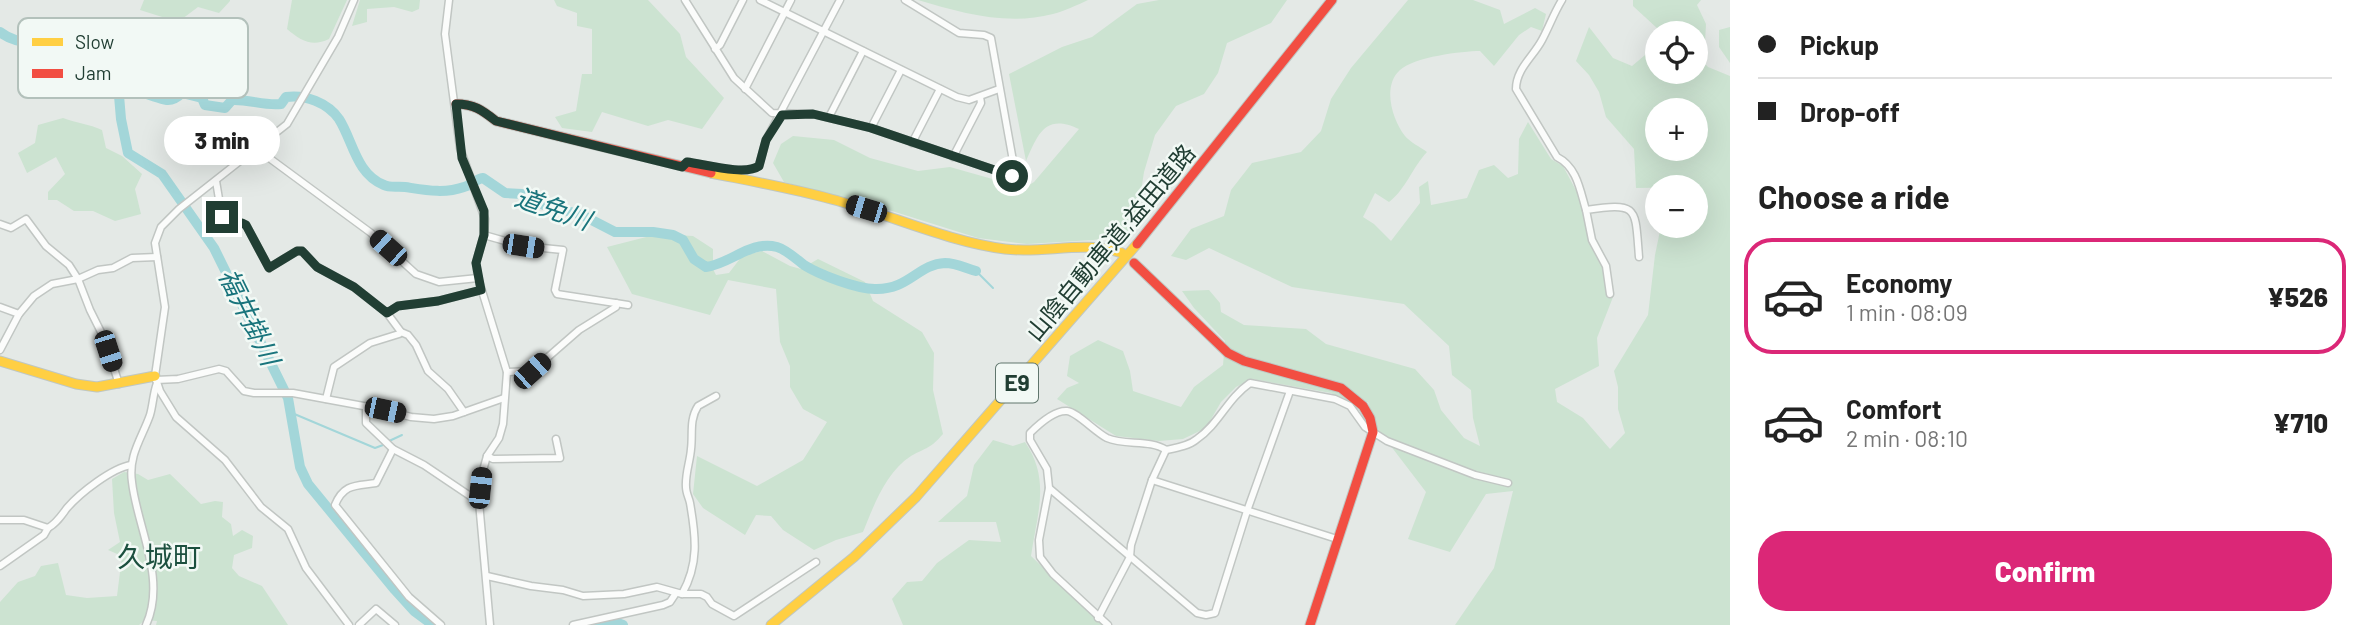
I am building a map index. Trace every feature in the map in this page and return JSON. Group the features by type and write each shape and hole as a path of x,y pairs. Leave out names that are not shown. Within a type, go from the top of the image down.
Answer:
{"main road":[{"name":"山陰自動車道;益田道路","path":"771,625 854,557 916,497 1133,250 1332,0"},
{"path":"456,104 470,104 480,108 496,121 682,167 832,199 925,230 1004,249 1031,251 1105,247 1122,253"},
{"path":"1134,263 1228,353 1244,361 1341,388 1355,396 1367,412 1373,432 1310,625"},
{"path":"0,361 76,384 97,387 156,380"}],"street":[{"path":"146,625 153,602 152,573 132,482 131,465 135,445 151,412 165,307 155,243 161,227 179,209 286,124 338,37 354,0"},
{"path":"449,0 445,34 460,148 484,211 484,235 476,263 478,278 506,372 503,424 499,438 487,456 479,502 490,625"},
{"path":"715,49 720,45 743,0"},
{"path":"760,0 957,97 969,100 999,89"},
{"path":"745,89 791,0"},
{"path":"682,167 687,162 753,170 759,166 766,140 782,115 841,0"},
{"path":"689,2 715,49 745,89 772,113 813,114 871,128 1012,176 1015,172 990,38 959,33 905,0"},
{"path":"1562,0 1542,40 1521,70 1516,80 1516,89 1557,157 1567,162 1575,174 1592,240 1606,266 1610,294"},
{"path":"829,117 863,51"},
{"path":"871,128 901,70"},
{"path":"912,143 940,89"},
{"path":"953,158 981,103 980,97"},
{"path":"257,149 371,233 416,274 439,282 478,278"},
{"path":"216,181 222,217 228,229 242,223 246,225 269,268 297,251 302,251 317,267 354,287 387,313 401,332 408,335 416,345 428,371 448,389 464,412"},
{"path":"1586,209 1618,205 1633,212 1639,257"},
{"path":"0,225 11,228 26,219 46,246 69,265 104,338 119,384"},
{"path":"484,235 523,246 564,250 555,290 558,294 628,305"},
{"path":"0,350 19,314 34,296 52,284 113,268 132,258 157,257"},
{"path":"387,313 398,306 438,301 481,290"},
{"path":"506,372 532,371 579,330 616,307 616,303"},
{"path":"0,307 19,314"},
{"path":"326,399 334,367 370,343 401,332"},
{"path":"156,380 186,378 219,369 226,370 244,391 293,393 393,411 411,417 435,419 504,398"},
{"path":"156,380 176,417 225,460 261,507 288,529 306,568 349,625"},
{"path":"1108,625 1053,574 1040,557 1039,540 1049,488 1047,469 1030,440 1030,433 1059,412 1066,410 1073,413 1095,432 1111,440 1159,446 1166,450 1196,441 1213,425 1227,403 1250,383 1335,399 1350,406 1365,427 1387,441 1495,482 1508,483"},
{"path":"1049,488 1197,613 1215,613 1247,511 1290,391"},
{"path":"573,625 605,621 663,605 679,594 694,569 695,558 690,502 686,488 691,424 698,406 716,396"},
{"path":"366,408 366,422 393,449 424,465 479,502"},
{"path":"487,456 493,460 559,458 556,439"},
{"path":"393,449 376,483 352,486 341,494 335,505 409,597 441,625"},
{"path":"1098,618 1129,557 1153,480 1166,450"},
{"path":"0,566 44,535 68,508 99,480 123,466 131,465"},
{"path":"1153,480 1337,539"},
{"path":"0,520 24,520 48,528"},
{"path":"734,616 816,562"},
{"path":"487,576 583,596 624,594 657,587 679,594 701,594 712,604 734,616 739,625"},
{"path":"359,625 376,609 395,625"}],"green space":[{"path":"144,0 230,0 219,13 198,7 183,18 165,18 140,10"},
{"path":"292,0 347,0 329,39 312,43 302,40 287,29"},
{"path":"360,0 420,0 419,9 412,12 394,7 367,9 367,22 352,26"},
{"path":"554,0 648,0 680,34 686,57 724,98 702,129 668,120 648,126 602,112 592,132 562,128 555,117 576,111 582,74 592,74 592,29 577,26 577,13 557,6"},
{"path":"918,0 1088,0 1053,14 1019,19 968,13"},
{"path":"1159,0 1287,0 1271,23 1227,43 1218,73 1204,94 1176,106 1155,135 1144,172 1139,204 1127,236 1027,244 978,238 784,182 773,163 781,144 793,136 834,140 870,158 918,171 950,167 1024,188 1034,182 1079,129 1058,123 1050,125 1039,135 1026,161 1009,74 1062,47 1092,37 1137,4"},
{"path":"1408,0 1473,0 1500,10 1504,24 1535,8 1546,14 1542,31 1531,27 1519,35 1494,66 1480,51 1472,51 1427,58 1400,70 1391,85 1393,112 1405,136 1427,152 1395,197 1389,202 1375,193 1363,217 1391,241 1420,203 1419,187 1428,181 1431,205 1467,198 1479,170 1494,165 1508,178 1518,174 1519,139 1528,122 1551,159 1563,166 1579,196 1596,255 1609,271 1613,297 1597,338 1599,366 1555,389 1557,402 1583,418 1610,449 1625,433 1618,409 1618,387 1614,371 1648,315 1659,238 1708,238 1708,175 1645,175 1645,188 1636,188 1634,149 1606,117 1599,92 1576,61 1589,27 1613,58 1632,66 1645,55 1645,84 1708,84 1708,67 1730,76 1730,625 1455,625 1494,568 1513,491 1486,494 1450,552 1408,539 1426,492 1377,428 1368,402 1354,406 1331,393 1252,379 1236,387 1221,402 1206,428 1183,439 1159,441 1116,436 1057,399 1067,388 1079,383 1067,376 1070,356 1098,340 1123,351 1133,391 1181,407 1194,387 1223,365 1225,341 1182,291 1209,290 1220,303 1221,312 1244,325 1306,329 1326,344 1415,369 1434,390 1441,410 1464,438 1480,446 1473,418 1471,390 1452,375 1449,346 1404,304 1292,287 1209,248 1186,260 1171,256 1191,229 1224,216 1231,190 1252,163 1301,152 1321,131 1331,99 1351,68"},
{"path":"1633,0 1701,0 1697,5 1705,21 1649,21 1633,6"},
{"path":"1730,27 1730,63 1719,47 1719,30"},
{"path":"63,118 102,130 106,148 122,156 142,174 135,189 141,214 115,221 93,211 74,211 57,200 48,200 48,192 65,174 56,157 27,173 18,153 35,143 38,125"},
{"path":"658,234 693,236 713,249 713,269 716,275 729,273 742,256 762,251 801,269 818,259 865,282 873,301 922,332 934,353 933,390 943,434 894,471 863,532 814,550 783,530 771,516 756,515 745,535 703,508 693,494 697,456 757,486 803,460 827,422 803,409 790,387 790,366 780,342 776,289 728,280 710,315 632,294 607,247"},
{"path":"993,440 1013,446 1025,442 1038,470 1039,511 1031,556 1103,625 903,625 892,599 907,582 922,581 937,563 969,540 1001,542 996,522 938,522 967,496 974,465"},
{"path":"124,472 138,474 148,480 170,474 201,504 223,502 222,517 231,524 233,536 242,530 253,536 252,548 234,555 232,568 239,576 262,586 288,625 156,625 157,621 145,620 139,625 0,625 0,602 18,582 35,576 41,566 58,563 66,595 87,598 117,596 122,556 108,550 120,542 114,513 112,479"}],"waterway":[{"name":"道免川","path":"0,32 18,40"},
{"name":"道免川","path":"202,98 205,105 225,108 232,100 281,104 286,97 308,98 334,113 361,165 375,180 384,185 442,191 467,186 483,178 505,193 522,194 544,205 582,215 615,232 673,235 683,240 694,259 706,267 724,262 749,249 767,246 781,248 804,265 829,277 875,289 896,286 936,264 953,264 976,271"},
{"name":"福井掛川","path":"119,98 128,153 162,174 214,248 288,398 300,467 308,484 395,590 414,611 433,625"},
{"name":"道免川","path":"161,98 175,98"},
{"path":"976,271 993,288"},
{"path":"292,413 375,448 383,445"},
{"path":"387,442 402,435"},
{"path":"591,625 612,621 623,625"}],"traffic: slow":[{"path":"711,173 831,199 939,234 983,245 1020,250 1079,247 1122,253"},
{"path":"771,625 854,557 916,497 1137,244"},
{"path":"0,361 76,384 97,387 155,376"}],"traffic: jam":[{"path":"1137,244 1332,0"},
{"path":"456,104 477,108 496,121 711,173"},
{"path":"1134,263 1228,353 1244,361 1341,388 1363,406 1370,418 1373,432 1310,625"}],"district":[{"name":"久城町","path":"159,557"}],"route":[{"path":"222,217 228,229 242,223 246,225 269,268 297,251 302,251 317,267 354,287 387,313 398,306 438,301 481,290 476,263 484,235 484,211 462,158 456,104 470,104 480,108 496,121 682,167 687,162 744,170 753,170 759,166 766,140 782,115 813,114 871,128 1012,176"}]}
